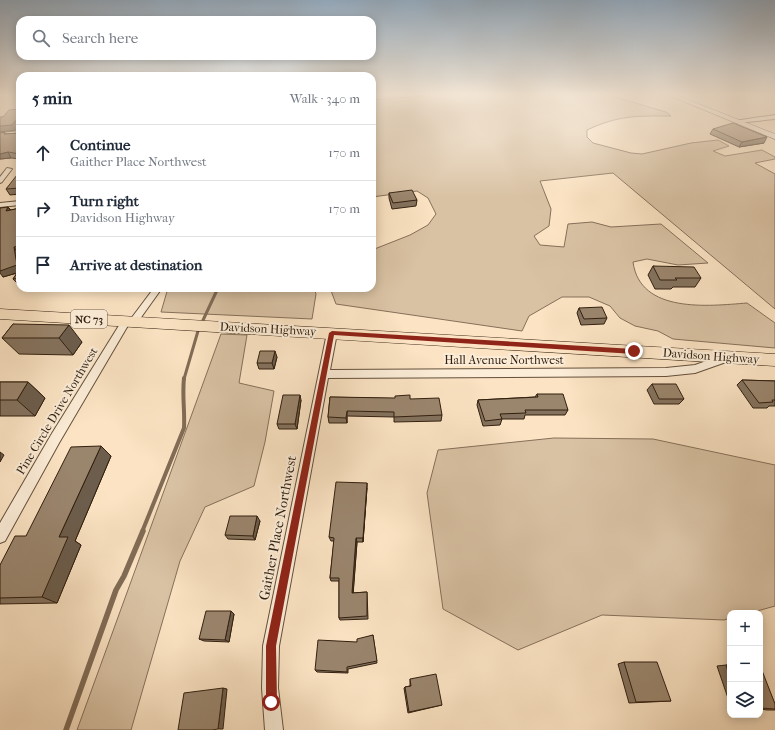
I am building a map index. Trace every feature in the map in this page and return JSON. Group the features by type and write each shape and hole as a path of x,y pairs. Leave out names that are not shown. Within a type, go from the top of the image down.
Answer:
{"main road":[{"name":"Davidson Highway","path":"0,314 775,360"}],"street":[{"path":"756,129 775,137"},
{"path":"0,135 16,133"},
{"path":"0,181 9,169"},
{"path":"0,205 16,203"},
{"name":"Pine Circle Drive Northwest","path":"0,536 55,439 130,321 155,292"},
{"name":"Gaither Place Northwest","path":"274,730 270,688 271,646 332,333"},
{"name":"Hall Avenue Northwest","path":"325,374 666,372 695,369 730,357"}],"shaded area":[{"path":"376,129 589,129 587,130 587,137 593,143 631,153 642,154 691,143 718,140 729,146 713,151 725,156 762,150 775,157 775,159 755,163 775,174 775,309 613,173 540,181 551,209 549,226 534,236 540,245 564,247 568,224 592,222 611,227 661,224 708,263 678,265 647,259 633,262 638,279 648,291 662,299 678,303 714,305 747,303 775,323 775,348 673,339 658,331 635,326 620,318 610,306 589,297 562,297 529,316 522,331 336,304 332,292 376,292 376,248 410,235 428,225 436,214 428,198 417,191 376,196"},
{"path":"167,292 315,292 316,294 312,319 161,312"},
{"path":"221,334 247,335 239,383 274,391 265,442 254,486 205,507 180,561 131,730 77,730"},
{"path":"554,438 653,439 775,465 775,606 761,610 727,610 727,619 724,620 602,615 518,650 443,609 427,493 438,450"}],"building":[{"path":"713,129 748,129 767,137 742,142"},
{"path":"0,133 16,133 16,153 8,152 0,154"},
{"path":"16,176 16,188 6,189"},
{"path":"412,190 417,200 393,203 389,193"},
{"path":"8,207 6,211 16,209 16,247 14,247 16,265 0,271 0,208"},
{"path":"653,266 694,267 701,278 675,278 677,280 660,280"},
{"path":"602,307 607,318 584,319 579,308"},
{"path":"13,324 69,325 59,338 2,338"},
{"path":"260,351 275,351 272,363 257,363"},
{"path":"742,380 775,381 775,400 772,400 773,402 759,403"},
{"path":"0,382 28,382 17,400 0,400"},
{"path":"652,384 676,384 684,399 659,399"},
{"path":"537,394 563,394 568,410 525,410 526,413 500,414 502,419 485,421 478,400 538,397"},
{"path":"283,395 300,395 295,424 277,424"},
{"path":"410,395 410,399 439,398 442,415 394,417 394,412 347,411 346,418 328,417 330,397 395,398 395,396"},
{"path":"101,446 59,537 68,537 42,597 0,598 0,565 15,536 26,536 71,447"},
{"path":"336,482 367,483 363,538 356,538 352,593 367,592 367,616 339,618 339,578 330,578 334,538 329,537"},
{"path":"230,516 257,516 253,536 225,535"},
{"path":"206,611 231,611 225,640 199,639"},
{"path":"373,635 377,661 347,667 347,672 315,670 318,640 357,642 357,639"},
{"path":"624,662 657,662 671,701 636,702"},
{"path":"763,673 775,704 775,709 763,708"},
{"path":"436,674 442,705 409,712 405,687 411,686 410,679"},
{"path":"223,688 218,729 178,730 184,693"}],"waterway":[{"path":"184,379 198,331 216,292"},
{"path":"142,532 184,428 184,378"},
{"path":"66,730 116,590 124,576 143,531"}],"route":[{"path":"271,702 271,646 332,333 634,351"}]}
